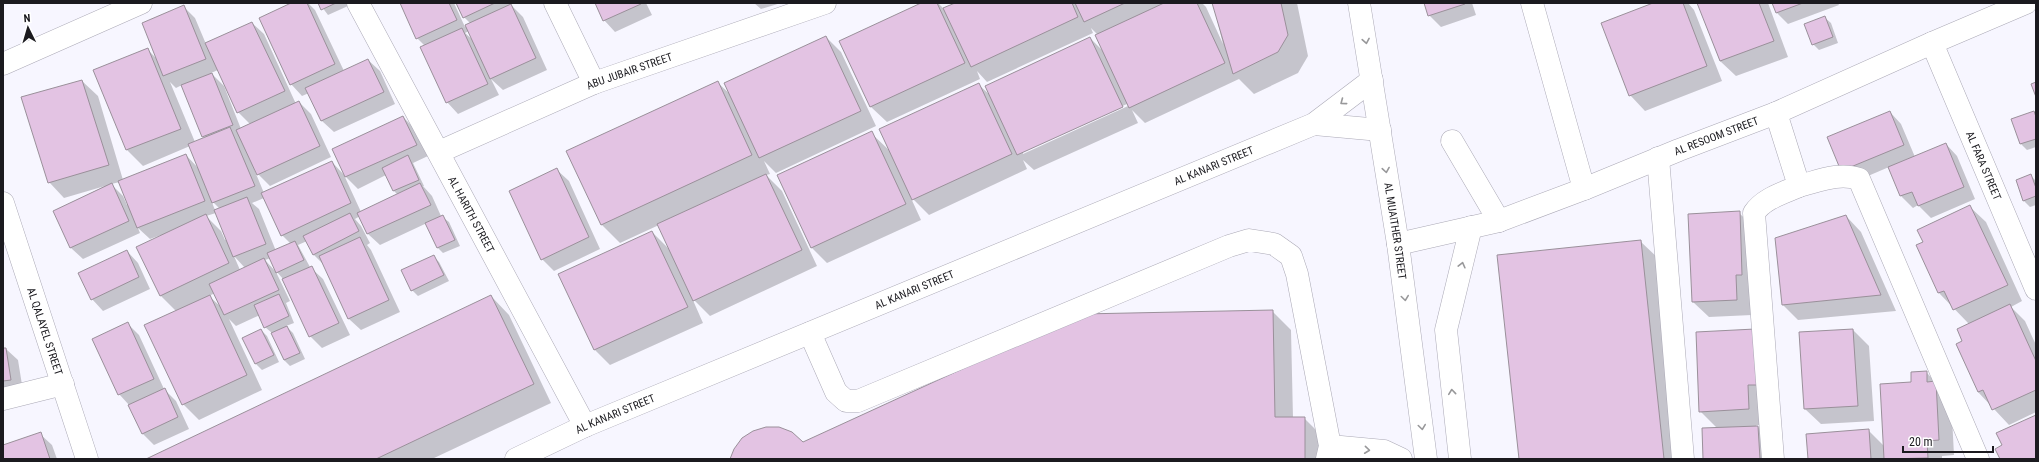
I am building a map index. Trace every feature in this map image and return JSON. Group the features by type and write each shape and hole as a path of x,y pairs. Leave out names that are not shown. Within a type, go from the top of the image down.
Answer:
{"street":[{"path":"3,64 141,3"},
{"name":"AL HARITH STREET","path":"358,3 439,152 584,426"},
{"path":"555,3 594,83"},
{"name":"ABU JUBAIR STREET","path":"439,152 594,83 826,3"},
{"name":"AL MUAITHER STREET","path":"1359,3 1398,244 1426,459"},
{"path":"1532,3 1584,190"},
{"name":"AL RESOOM STREET","path":"1398,244 1499,221 1584,190 1658,158 1776,114 1932,43 2026,3"},
{"name":"AL FARA STREET","path":"1932,43 2036,289"},
{"name":"AL KANARI STREET","path":"516,459 584,426 1314,124 1372,80"},
{"path":"1776,114 1800,186"},
{"name":"AL KANARI STREET","path":"1314,124 1380,130"},
{"path":"1452,141 1499,221"},
{"path":"1658,158 1682,459"},
{"path":"1773,459 1754,213 1759,206 1767,201 1800,186 1838,176 1849,175 1859,178 1978,459"},
{"name":"AL QALAYEL STREET","path":"3,203 6,226 63,384 87,459"},
{"path":"1460,459 1446,330 1471,228"},
{"path":"810,333 836,392 846,401 858,401 1229,246 1249,240 1274,244 1291,256 1295,268 1329,452 1384,451 1401,459"},
{"path":"3,399 63,384"}],"building":[{"path":"291,3 307,3 335,64 290,85 259,18"},
{"path":"318,3 336,3 321,10"},
{"path":"400,3 449,3 457,20 416,39"},
{"path":"456,3 495,3 463,18"},
{"path":"595,3 640,3 641,4 603,21"},
{"path":"921,3 937,3 965,63 870,107 839,41"},
{"path":"955,3 1072,3 1078,17 971,67 943,8"},
{"path":"1075,3 1125,3 1084,22"},
{"path":"1164,3 1197,3 1225,63 1129,108 1095,35"},
{"path":"1212,3 1281,3 1288,35 1278,52 1233,74"},
{"path":"1424,3 1465,3 1465,4 1428,16"},
{"path":"1653,3 1683,3 1707,66 1629,96 1601,23"},
{"path":"1697,3 1759,3 1774,41 1720,61"},
{"path":"1772,3 1803,3 1776,13"},
{"path":"511,4 536,58 490,79 465,25"},
{"path":"184,5 206,59 163,76 142,23"},
{"path":"1825,16 1833,37 1812,45 1804,24"},
{"path":"252,22 285,91 237,113 205,43"},
{"path":"462,28 488,84 446,103 420,47"},
{"path":"826,36 861,111 759,158 724,83"},
{"path":"1090,37 1123,107 1017,155 985,86"},
{"path":"148,48 181,129 126,150 93,70"},
{"path":"368,59 384,92 321,121 305,88"},
{"path":"212,73 233,125 202,137 181,85"},
{"path":"82,80 109,165 48,183 21,97"},
{"path":"718,81 752,155 601,225 566,151"},
{"path":"2036,82 2036,97 2031,84"},
{"path":"979,83 1012,154 912,200 879,129"},
{"path":"299,101 320,146 257,175 236,130"},
{"path":"1890,111 1904,145 1841,171 1827,137"},
{"path":"2034,111 2036,117 2036,139 2020,144 2011,119"},
{"path":"403,116 417,145 345,177 332,149"},
{"path":"230,127 255,186 212,203 188,144"},
{"path":"872,131 906,204 811,248 777,175"},
{"path":"1946,143 1964,187 1918,206 1912,192 1900,196 1888,167"},
{"path":"186,154 205,201 137,228 118,181"},
{"path":"408,155 419,180 393,191 382,168"},
{"path":"332,161 351,203 281,236 261,193"},
{"path":"557,168 589,237 541,260 509,191"},
{"path":"766,174 802,250 693,301 657,224"},
{"path":"2031,174 2036,188 2036,196 2023,201 2016,180"},
{"path":"112,183 129,221 70,248 53,211"},
{"path":"420,183 431,205 367,234 357,213"},
{"path":"247,197 266,244 233,257 214,210"},
{"path":"1970,205 2008,285 1953,310 1944,291 1938,293 1916,245 1923,242 1917,230"},
{"path":"1740,211 1742,275 1736,275 1737,300 1692,302 1688,214"},
{"path":"350,213 359,231 313,255 303,236"},
{"path":"206,214 229,263 160,296 136,247"},
{"path":"443,215 455,240 437,248 425,223"},
{"path":"1846,215 1881,295 1782,305 1775,238"},
{"path":"652,231 688,307 594,350 558,274"},
{"path":"360,237 389,300 348,319 319,256"},
{"path":"1641,240 1664,459 1519,459 1497,255"},
{"path":"295,241 304,260 276,273 267,253"},
{"path":"127,250 139,277 91,300 78,273"},
{"path":"434,255 444,275 411,291 401,270"},
{"path":"264,258 279,290 224,315 209,284"},
{"path":"312,266 339,323 309,337 282,279"},
{"path":"279,294 289,316 264,328 254,305"},
{"path":"210,295 247,375 182,405 144,325"},
{"path":"491,295 534,384 376,459 146,459"},
{"path":"2010,304 2036,361 2036,390 1992,410 1983,390 1978,392 1956,344 1962,341 1957,329"},
{"path":"1273,310 1275,417 1305,417 1305,459 730,459 734,449 742,438 753,431 766,427 779,427 792,432 803,442 1082,314"},
{"path":"128,322 154,379 118,395 92,339"},
{"path":"287,326 300,353 284,360 271,333"},
{"path":"261,329 274,355 255,364 242,338"},
{"path":"1755,329 1757,385 1748,385 1749,409 1699,412 1696,332"},
{"path":"1853,329 1858,406 1804,409 1799,332"},
{"path":"3,348 6,348 11,380 3,381"},
{"path":"1927,371 1927,382 1936,381 1939,440 1927,441 1928,458 1884,459 1880,384 1911,382 1911,372"},
{"path":"165,388 178,417 142,434 128,405"},
{"path":"2036,415 2036,459 2000,459 1995,449 2002,445 1996,433"},
{"path":"1758,426 1760,459 1703,459 1702,428"},
{"path":"1869,429 1871,459 1808,459 1806,434"},
{"path":"41,432 50,459 3,459 3,445"}]}
